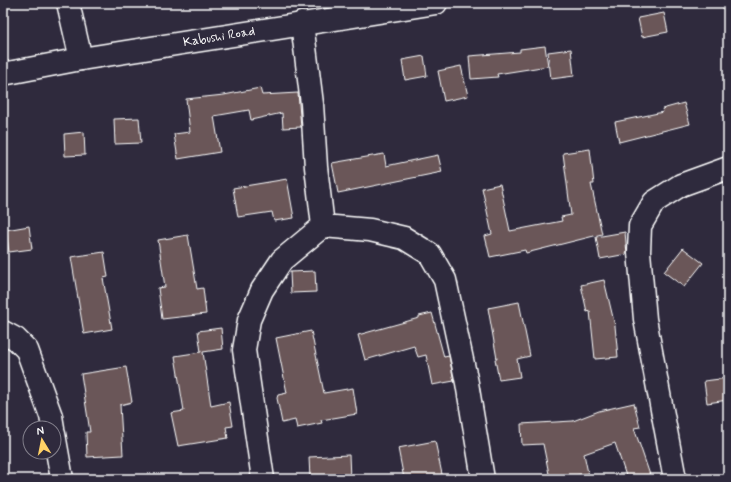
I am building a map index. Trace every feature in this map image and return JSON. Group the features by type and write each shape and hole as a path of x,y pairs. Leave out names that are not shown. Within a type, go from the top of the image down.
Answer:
{"street":[{"path":"68,3 82,59"},
{"name":"Kabushi Road","path":"3,74 82,59 436,3"},
{"path":"302,24 312,104 316,167 323,226"},
{"path":"675,479 645,319 638,252 640,226 654,202 681,185 728,168"},
{"path":"263,479 244,350 249,320 262,290 282,260 323,226 370,230 404,238 430,254 445,280 467,383 483,479"},
{"path":"3,332 16,339 27,350 52,420"},
{"path":"59,460 62,479"}],"building":[{"path":"664,13 668,32 642,37 638,18"},
{"path":"545,46 548,66 497,74 498,77 471,79 469,56 520,52 520,49"},
{"path":"571,49 574,76 551,79 548,52"},
{"path":"424,56 427,76 405,80 402,60"},
{"path":"461,66 468,96 444,101 438,71"},
{"path":"260,88 262,95 298,93 301,127 283,128 282,113 251,120 249,110 214,116 220,152 178,159 174,134 190,132 186,99 224,95"},
{"path":"684,103 690,124 619,142 615,122 663,112 662,109"},
{"path":"139,118 141,143 115,144 114,119"},
{"path":"84,132 85,155 65,156 64,134"},
{"path":"590,149 594,184 591,184 602,234 526,253 525,250 490,257 485,236 492,234 482,188 500,184 510,231 562,221 561,217 571,215 563,153"},
{"path":"384,154 386,166 438,155 442,172 338,193 332,163"},
{"path":"287,179 294,218 274,221 272,212 238,217 233,188"},
{"path":"29,226 32,249 9,252 6,230"},
{"path":"625,232 627,254 600,259 596,237"},
{"path":"188,235 197,289 203,288 206,314 162,319 158,288 165,287 158,240"},
{"path":"683,248 703,263 684,287 664,272"},
{"path":"104,252 108,277 103,278 112,329 84,334 71,257"},
{"path":"315,271 316,292 291,293 290,272"},
{"path":"604,280 615,326 618,357 595,359 590,311 587,312 581,285"},
{"path":"519,302 530,356 517,359 520,377 499,380 488,308"},
{"path":"432,313 444,357 449,356 454,381 432,385 426,355 418,357 414,346 365,360 358,335"},
{"path":"221,328 223,349 203,352 211,406 229,402 233,426 226,427 228,438 178,446 171,413 184,411 175,356 201,352 198,331"},
{"path":"311,331 324,393 353,388 357,414 321,420 322,423 297,428 295,420 282,423 277,398 278,395 287,393 276,338"},
{"path":"126,367 132,402 120,405 123,455 87,457 86,432 90,432 81,374"},
{"path":"728,378 728,400 707,403 704,381"},
{"path":"634,403 640,427 634,428 650,475 638,479 627,479 615,443 584,454 588,473 560,479 550,479 543,444 522,445 521,424 573,421 599,411"},
{"path":"435,441 443,479 404,479 398,448"},
{"path":"349,455 350,479 310,479 309,457"}]}
